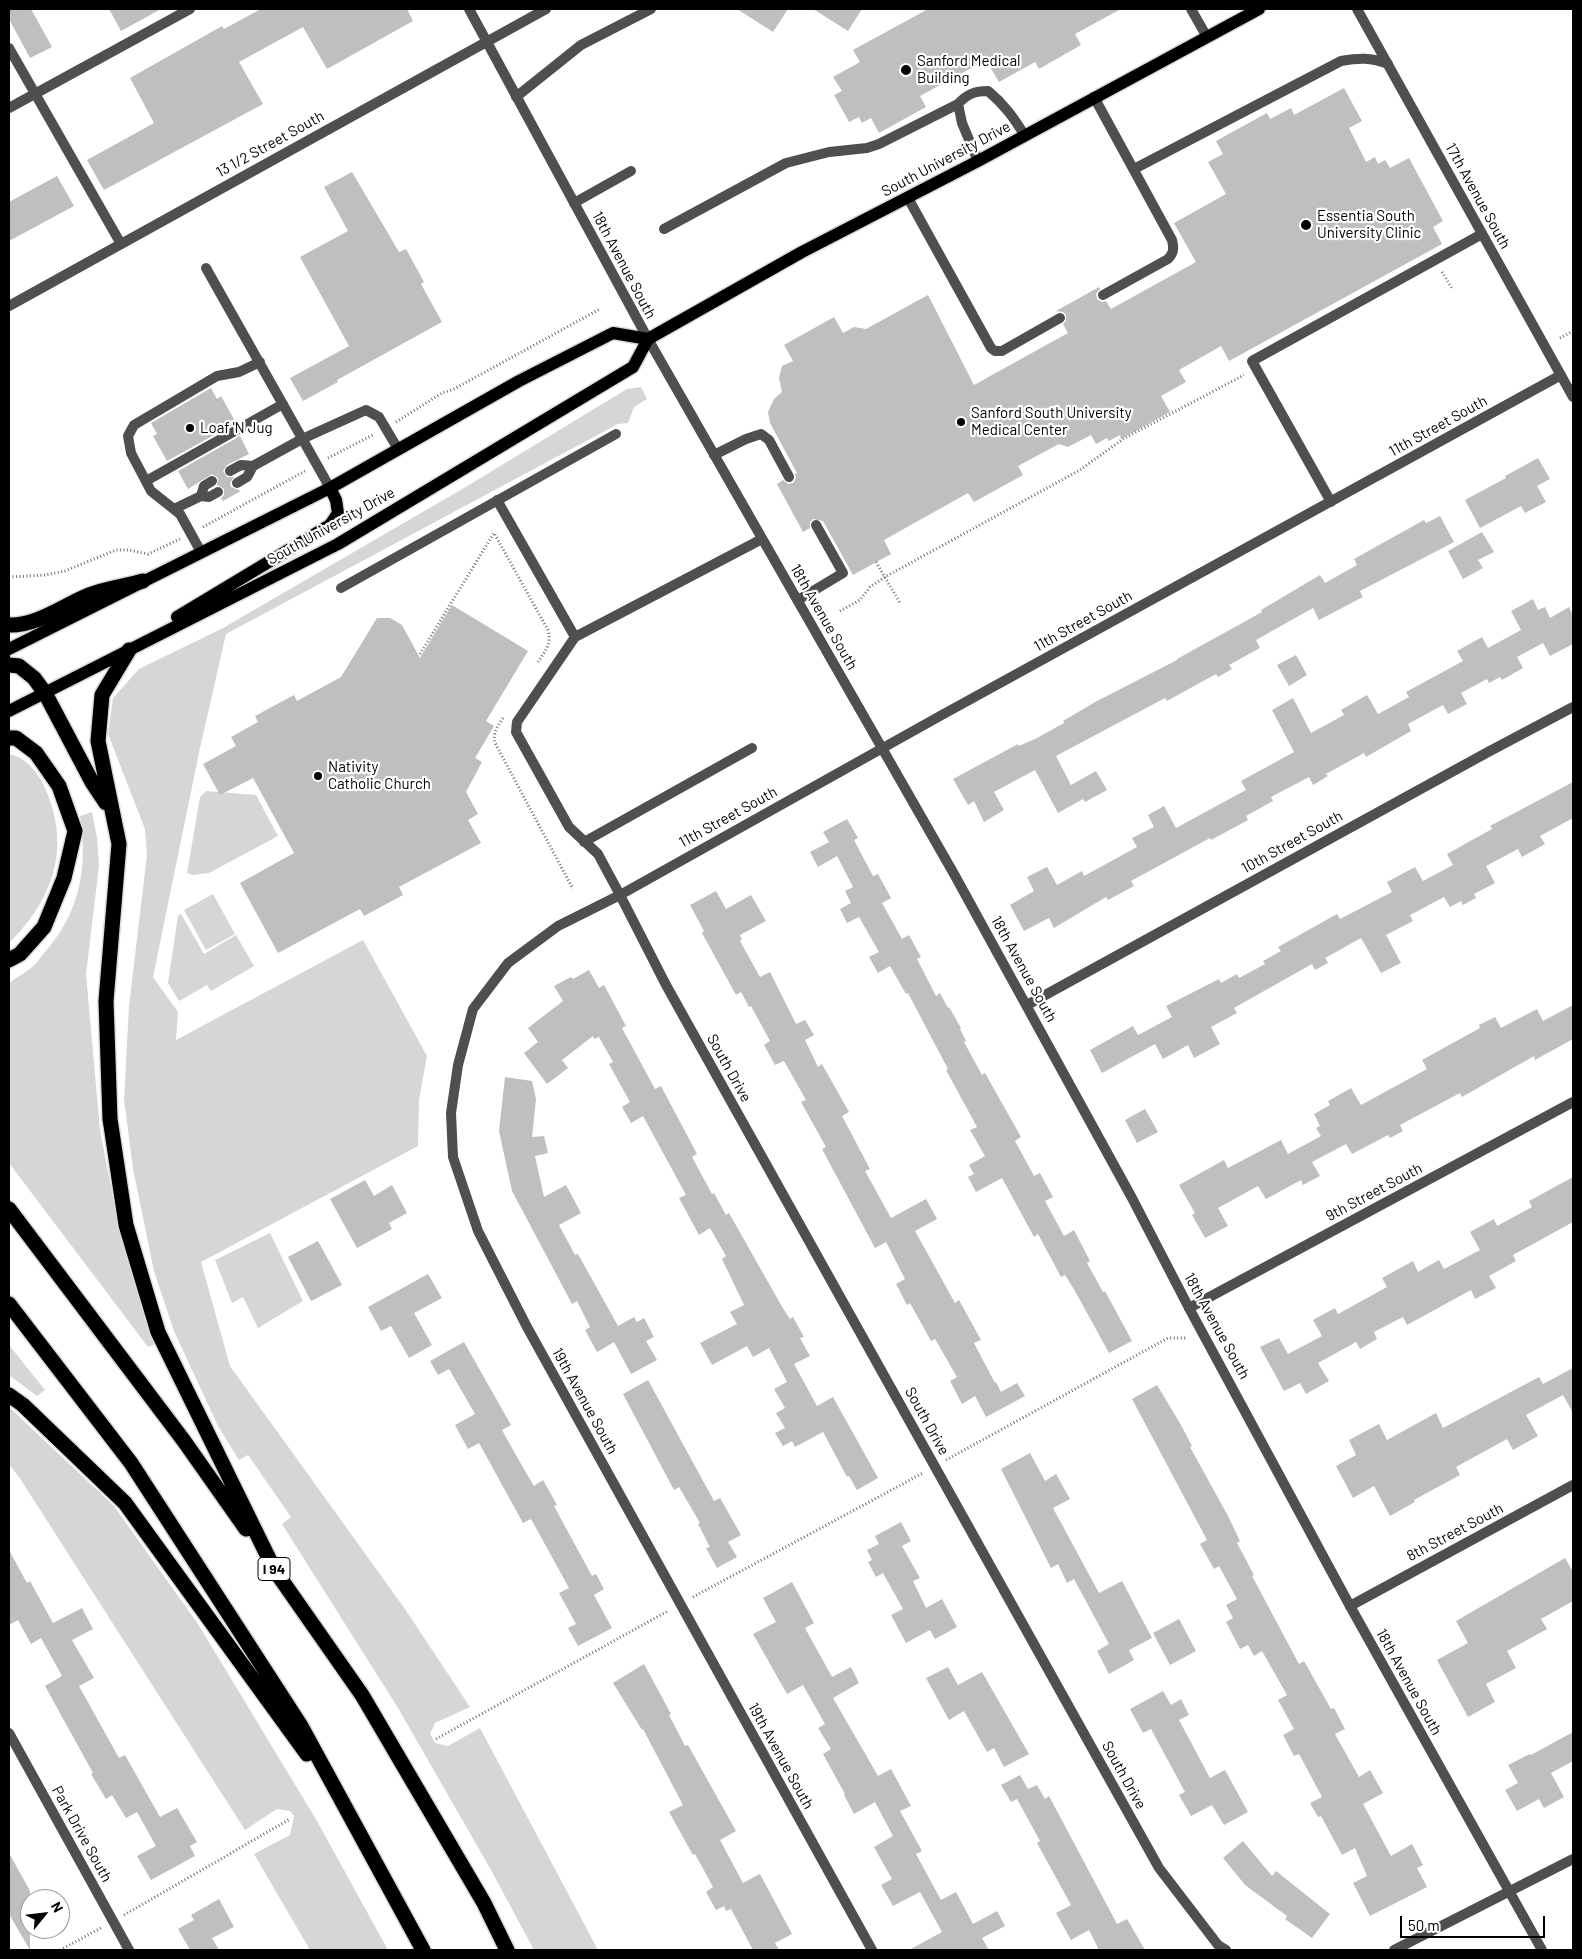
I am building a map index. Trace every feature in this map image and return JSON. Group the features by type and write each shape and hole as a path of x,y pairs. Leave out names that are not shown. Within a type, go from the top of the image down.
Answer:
{"highway":[{"path":"9,625 16,626 44,616 91,594 143,582"},
{"path":"129,650 102,695 98,741 119,844 106,1001 110,1119 126,1225 158,1332 274,1569"},
{"path":"9,665 19,666 34,678 92,782 111,811"},
{"path":"9,738 16,738 36,753 60,786 75,831 64,878 44,927 20,954 9,960"},
{"name":"I 94","path":"9,1209 184,1441 362,1695 484,1903 507,1950"},
{"path":"9,1304 131,1463 301,1726 423,1950"},
{"path":"9,1395 23,1405 125,1503 344,1806"}],"main road":[{"name":"South University Drive","path":"9,711 338,544 633,368 648,339 802,252 978,161 1260,9"},
{"path":"9,649 330,488 519,381 613,333 648,339"},
{"path":"129,650 187,611 330,525 338,513 336,500 330,488"}],"street":[{"path":"9,108 190,9"},
{"name":"18th Avenue South","path":"469,9 648,339 1027,1005 1350,1606 1542,1950"},
{"name":"13 1/2 Street South","path":"9,306 546,9"},
{"path":"1191,9 1207,37"},
{"name":"17th Avenue South","path":"1357,9 1573,398"},
{"path":"516,97 581,45 648,10"},
{"path":"9,48 122,244"},
{"path":"1134,169 1341,61 1356,58 1373,58 1388,64"},
{"path":"664,229 786,163 822,153 867,148 879,144 958,104 976,91 988,91 1010,112 1025,136"},
{"path":"1094,97 1172,240 1174,247 1168,259 1103,295"},
{"path":"958,104 962,123 978,161"},
{"path":"574,204 631,171"},
{"path":"908,198 995,351 1002,351 1060,318"},
{"path":"1332,502 1252,361 1482,234"},
{"path":"206,268 330,488"},
{"path":"201,552 180,514 151,491 131,453 128,436 134,425 217,376 239,372 260,362"},
{"name":"11th Street South","path":"620,894 1561,375"},
{"path":"146,481 283,404"},
{"path":"237,483 247,477 253,466 302,439 366,410 379,417 398,449"},
{"path":"341,588 616,434"},
{"path":"714,455 754,435 761,434 769,440 789,477"},
{"path":"230,471 241,464 253,466"},
{"path":"201,496 204,486 212,481"},
{"path":"174,509 201,496 209,498 218,492"},
{"path":"497,500 575,637 617,613 762,539"},
{"path":"798,600 843,573 816,525"},
{"name":"South Drive","path":"575,637 515,727 516,732 569,828 598,854 666,986 1159,1868 1218,1945 1226,1950"},
{"name":"10th Street South","path":"1027,1005 1479,756 1573,708"},
{"path":"584,842 752,748"},
{"name":"19th Avenue South","path":"620,894 558,926 508,963 473,1009 458,1066 451,1113 453,1157 478,1231 527,1327 872,1950"},
{"name":"9th Street South","path":"1189,1308 1573,1102"},
{"name":"8th Street South","path":"1350,1606 1573,1485"},
{"name":"Park Drive South","path":"9,1733 129,1950"},
{"path":"1394,1950 1573,1859"}],"path":[{"path":"1434,276 1443,272 1453,290"},
{"path":"1560,338 1573,331"},
{"path":"840,612 860,600 870,587 885,577 1080,470 1123,440 1256,368"},
{"path":"420,654 494,534 548,630 549,645 533,670"},
{"path":"876,562 900,603"},
{"path":"506,712 496,729 495,743 572,889"},
{"path":"436,1739 1168,1338 1186,1338"},
{"path":"60,1950 290,1819"}],"shaded area":[{"path":"641,387 647,399 634,407 628,423 618,424 226,634 200,748 153,977 178,1012 176,1040 363,940 427,1056 419,1100 418,1146 201,1262 230,1366 405,1609 470,1707 435,1723 430,1734 435,1743 448,1746 480,1728 598,1950 534,1950 491,1870 398,1708 282,1524 291,1517 248,1455 239,1460 218,1426 174,1331 154,1271 133,1169 124,1099 129,1006 147,855 145,829 108,734 113,698 139,669 223,628 464,488 627,389"},
{"path":"9,754 26,762 35,771 44,786 57,830 57,850 54,870 47,890 25,926 9,943"},
{"path":"206,791 256,795 278,836 209,873 193,875 187,873 200,797"},
{"path":"92,812 97,838 99,866 86,974 100,1130 120,1234 141,1305 155,1344 148,1347 9,1163 9,983 35,965 66,922 73,906 82,872 83,854 80,816"},
{"path":"213,894 235,934 206,950 184,910"},
{"path":"181,914 204,954 236,935 254,966 211,991 207,985 179,1001 168,983 178,916"},
{"path":"270,1233 303,1301 258,1328 243,1297 232,1303 215,1260"},
{"path":"9,1345 45,1390 37,1396 9,1375"},
{"path":"9,1407 114,1506 198,1624 317,1821 388,1950 310,1950 254,1854 290,1835 294,1816 290,1811 277,1809 245,1830 9,1464"}],"building":[{"path":"9,9 31,9 52,47 30,58 9,19"},
{"path":"109,9 161,9 121,31"},
{"path":"261,9 407,9 413,21 327,69 303,27 239,62 263,104 104,190 87,160 154,123 130,78 222,26 224,29"},
{"path":"737,9 788,9 773,32"},
{"path":"813,9 862,9 848,31"},
{"name":"Sanford Medical Building","path":"928,9 1121,9 1075,34 1081,45 1039,69 1035,62 999,82 986,60 920,96 926,107 879,133 871,118 862,123 859,117 849,122 834,95 842,91 833,77 860,62 853,50"},
{"name":"Sanford South University Medical Center","path":"1344,88 1362,121 1349,128 1366,162 1375,157 1378,164 1385,160 1390,168 1409,158 1443,221 1433,227 1442,244 1229,361 1221,346 1179,370 1186,382 1161,396 1170,412 1121,439 1120,435 1109,441 1107,438 1096,444 1091,435 1068,447 1059,444 1018,466 1023,475 974,502 968,493 884,540 891,554 853,575 823,521 813,519 810,522 810,528 803,532 777,484 783,480 788,484 793,483 797,473 770,423 768,412 774,399 782,392 779,378 782,366 793,361 784,345 834,317 843,333 854,327 866,329 928,295 974,385 1068,333 1063,324 1066,321 1066,315 1063,312 1056,311 1099,287 1100,289 1096,294 1097,299 1102,302 1106,301 1111,309 1196,262 1174,223 1226,194 1208,162 1223,154 1216,141 1267,113 1270,119 1291,108 1294,115"},
{"path":"352,172 399,252 406,249 424,282 421,284 442,322 303,401 290,378 349,346 300,257 348,231 324,187"},
{"path":"57,176 74,206 9,241 9,202"},
{"name":"Loaf 'N Jug","path":"211,388 217,399 221,396 236,423 167,461 153,436 157,434 151,423"},
{"name":"Loaf 'N Jug","path":"240,436 249,454 227,465 223,471 227,477 234,477 230,483 231,487 241,491 223,501 221,498 224,495 224,489 217,485 218,478 212,474 188,489 178,471"},
{"path":"1538,458 1550,479 1537,486 1546,502 1525,513 1521,506 1480,528 1465,500"},
{"path":"1440,516 1454,542 1360,591 1363,597 1319,620 1313,608 1256,640 1260,648 1229,665 1232,669 1218,677 1216,674 1167,701 1165,698 1056,756 1071,785 1096,771 1107,790 1085,802 1083,799 1058,813 1035,770 994,792 1004,810 984,822 974,801 968,805 953,779 1018,744 1019,746 1037,738 1064,723 1063,721 1097,701 1177,660 1262,612 1261,610 1320,575 1325,583 1357,565 1354,559 1424,520 1426,523"},
{"path":"1482,532 1494,552 1478,560 1483,568 1463,579 1448,551"},
{"path":"1533,599 1538,610 1545,607 1550,618 1569,607 1573,616 1573,644 1550,656 1543,643 1517,657 1523,668 1502,680 1500,677 1489,683 1487,679 1461,693 1467,704 1448,714 1443,705 1408,724 1411,731 1366,757 1364,753 1326,774 1328,776 1313,785 1309,777 1271,797 1273,801 1246,816 1248,820 1211,840 1210,838 1131,881 1134,886 1108,900 1106,897 1054,928 1049,918 1024,931 1010,905 1034,891 1027,877 1047,867 1057,885 1082,871 1084,876 1137,847 1132,838 1154,827 1148,815 1164,806 1176,828 1246,790 1241,781 1294,752 1272,710 1293,698 1311,733 1344,715 1341,710 1367,695 1378,714 1409,697 1406,692 1463,661 1457,651 1482,637 1488,648 1521,630 1511,611"},
{"name":"Nativity Catholic Church","path":"452,605 528,651 486,721 494,726 475,758 482,762 466,792 478,814 468,820 481,843 399,887 403,895 364,916 360,909 278,953 240,883 294,853 253,778 220,795 203,764 236,746 231,737 258,722 255,716 294,695 297,701 341,677 377,618 390,618 402,625 420,658"},
{"path":"1296,655 1307,675 1289,686 1277,665"},
{"path":"1573,782 1573,818 1540,836 1545,844 1522,857 1518,849 1486,866 1495,883 1474,894 1476,898 1463,905 1461,901 1450,907 1444,897 1410,915 1413,921 1386,935 1401,963 1381,973 1361,938 1325,958 1328,963 1315,970 1312,964 1234,1008 1237,1013 1211,1027 1220,1044 1194,1058 1188,1045 1163,1059 1155,1044 1102,1073 1090,1050 1133,1026 1138,1035 1172,1017 1166,1006 1219,979 1221,983 1237,974 1239,978 1265,964 1263,961 1281,951 1278,947 1337,914 1340,919 1392,892 1387,882 1415,867 1423,881 1453,865 1447,854 1492,829 1490,826"},
{"path":"847,819 858,838 854,840 873,876 878,874 891,898 882,903 902,939 909,935 921,957 917,959 936,996 940,993 949,1007 961,1028 966,1041 964,1042 982,1075 985,1073 1021,1137 1015,1141 1034,1176 1040,1173 1053,1197 1045,1201 1064,1236 1074,1230 1090,1261 1087,1263 1103,1292 1105,1291 1132,1341 1109,1353 1065,1275 1061,1277 1038,1234 1034,1237 1002,1178 976,1192 968,1177 974,1174 969,1165 985,1156 970,1130 977,1127 908,993 906,994 890,966 878,973 869,957 879,952 859,917 847,923 840,909 851,903 845,891 853,887 837,856 818,867 810,852 829,842 823,832"},
{"path":"716,891 726,909 751,895 766,921 740,935 742,940 740,941 760,977 770,972 796,1024 805,1020 814,1035 805,1040 818,1067 822,1064 849,1112 842,1116 870,1169 865,1171 891,1218 926,1199 937,1219 915,1231 955,1303 959,1300 981,1340 974,1343 1001,1392 1017,1383 1025,1396 986,1417 975,1396 962,1404 950,1381 957,1377 935,1339 931,1341 910,1303 907,1305 896,1284 905,1279 886,1242 875,1248 822,1149 826,1147 801,1102 806,1100 784,1061 775,1065 764,1045 770,1041 751,1006 749,1007 741,992 736,995 702,933 704,931 690,905"},
{"path":"589,970 599,988 604,985 626,1026 622,1028 655,1089 661,1086 697,1154 692,1157 712,1194 714,1193 726,1215 729,1213 781,1305 790,1319 793,1317 804,1337 800,1338 810,1356 794,1364 817,1406 833,1397 878,1478 857,1490 849,1476 847,1477 823,1432 795,1447 792,1441 783,1446 775,1433 785,1428 776,1413 785,1408 774,1389 787,1382 769,1348 753,1357 747,1346 712,1365 700,1343 737,1324 730,1312 744,1305 722,1259 726,1256 710,1228 699,1235 679,1198 686,1195 643,1116 631,1123 622,1107 630,1102 609,1064 613,1062 599,1037 594,1039 593,1036 562,1060 568,1068 547,1084 524,1053 538,1042 528,1028 563,1001 554,986 571,977 573,979"},
{"path":"1573,1005 1573,1039 1535,1060 1534,1056 1462,1097 1460,1093 1400,1125 1403,1131 1390,1138 1388,1135 1352,1154 1346,1144 1312,1162 1320,1176 1303,1185 1301,1180 1266,1199 1258,1186 1218,1208 1228,1226 1205,1238 1192,1215 1195,1213 1179,1185 1224,1160 1228,1168 1281,1140 1288,1154 1321,1136 1316,1128 1320,1126 1314,1114 1330,1105 1328,1101 1351,1088 1361,1105 1427,1069 1422,1060 1480,1028 1479,1025 1495,1017 1501,1028 1537,1009 1543,1021"},
{"path":"505,1077 532,1081 536,1099 532,1137 544,1136 548,1153 535,1156 544,1197 566,1185 581,1213 559,1225 575,1255 578,1254 618,1326 634,1317 637,1322 644,1318 654,1337 646,1341 657,1360 631,1374 614,1342 597,1352 585,1330 590,1327 577,1301 572,1304 512,1191 499,1131"},
{"path":"1145,1109 1158,1132 1137,1143 1125,1120"},
{"path":"1573,1177 1573,1222 1513,1255 1516,1261 1489,1276 1496,1288 1475,1299 1471,1290 1407,1325 1403,1317 1374,1332 1377,1339 1360,1349 1356,1342 1318,1363 1329,1381 1306,1394 1300,1383 1284,1391 1260,1347 1279,1338 1288,1354 1322,1336 1313,1320 1335,1308 1338,1314 1387,1287 1382,1278 1413,1261 1418,1272 1439,1260 1444,1269 1480,1250 1470,1232 1494,1219 1497,1226 1532,1207 1529,1201"},
{"path":"365,1180 374,1196 392,1185 407,1213 389,1223 392,1229 357,1248 330,1199"},
{"path":"318,1241 342,1285 311,1301 288,1257"},
{"path":"428,1274 442,1298 414,1313 432,1345 409,1358 391,1326 381,1331 368,1307"},
{"path":"464,1342 511,1425 502,1430 521,1464 534,1486 543,1480 557,1505 554,1506 592,1576 596,1574 604,1589 594,1595 612,1628 578,1646 568,1628 576,1624 559,1593 569,1588 531,1519 523,1523 479,1443 468,1449 455,1425 475,1414 449,1369 438,1375 430,1361"},
{"path":"1573,1368 1573,1413 1563,1395 1526,1415 1538,1436 1513,1450 1507,1439 1456,1467 1460,1475 1414,1500 1415,1502 1390,1516 1374,1486 1353,1498 1336,1466 1356,1455 1349,1440 1379,1424 1387,1440 1436,1413 1443,1428 1539,1377 1543,1384"},
{"path":"648,1380 714,1501 720,1498 741,1535 728,1542 737,1557 717,1568 706,1548 710,1547 698,1524 700,1523 679,1487 674,1490 623,1394"},
{"path":"1157,1385 1181,1425 1192,1446 1190,1447 1228,1516 1240,1541 1237,1543 1254,1575 1252,1576 1299,1664 1304,1661 1331,1709 1334,1708 1345,1729 1335,1734 1359,1777 1370,1770 1383,1793 1363,1804 1391,1856 1412,1844 1423,1865 1417,1868 1427,1887 1370,1916 1353,1883 1367,1876 1355,1848 1342,1855 1321,1816 1318,1817 1310,1803 1322,1797 1299,1754 1294,1756 1283,1735 1294,1729 1278,1700 1287,1695 1262,1651 1254,1656 1248,1645 1240,1649 1226,1622 1233,1618 1226,1605 1237,1599 1219,1566 1214,1569 1200,1544 1207,1540 1132,1399"},
{"path":"1030,1453 1045,1481 1056,1474 1070,1499 1053,1508 1099,1593 1122,1581 1152,1638 1129,1650 1134,1660 1109,1674 1097,1651 1109,1644 1074,1579 1067,1583 1058,1564 1051,1568 1001,1469"},
{"path":"901,1522 911,1541 902,1546 920,1578 913,1581 926,1608 942,1599 957,1627 935,1639 930,1630 906,1643 891,1615 903,1609 883,1573 876,1577 868,1562 872,1560 867,1550 879,1544 875,1536"},
{"path":"9,1550 27,1583 30,1581 53,1623 82,1608 93,1629 72,1640 94,1678 79,1686 119,1758 125,1755 160,1817 177,1808 197,1842 190,1846 195,1856 151,1880 137,1856 156,1846 137,1812 126,1818 112,1795 106,1799 91,1774 93,1773 45,1686 62,1676 41,1638 31,1644 18,1620 9,1625"},
{"path":"1565,1558 1573,1572 1573,1601 1541,1619 1547,1629 1507,1651 1516,1668 1486,1684 1495,1702 1468,1717 1437,1660 1468,1643 1456,1621"},
{"path":"792,1582 814,1623 805,1628 832,1677 851,1667 859,1683 833,1698 878,1776 891,1769 911,1806 900,1811 922,1851 916,1854 941,1900 956,1892 973,1924 997,1911 1005,1926 982,1938 989,1950 909,1950 942,1932 920,1892 893,1906 881,1885 892,1879 874,1847 893,1836 875,1802 854,1814 823,1754 831,1749 818,1728 825,1724 803,1685 787,1694 753,1634 776,1622 763,1598"},
{"path":"1179,1619 1196,1651 1170,1665 1153,1633"},
{"path":"644,1664 671,1714 669,1715 685,1746 688,1745 736,1831 720,1840 743,1883 760,1874 792,1934 775,1943 779,1950 753,1950 731,1909 726,1911 724,1906 716,1910 706,1892 713,1887 669,1812 683,1805 643,1729 613,1683"},
{"path":"948,1667 958,1685 982,1672 1029,1754 1004,1767 994,1748 987,1752 964,1711 949,1720 926,1678"},
{"path":"1163,1691 1171,1705 1181,1699 1189,1715 1179,1720 1210,1778 1225,1770 1248,1812 1224,1825 1212,1805 1191,1816 1179,1795 1185,1792 1151,1729 1143,1733 1130,1709"},
{"path":"1573,1732 1573,1761 1551,1773 1564,1797 1544,1808 1539,1799 1517,1811 1505,1790 1518,1783 1508,1765"},
{"path":"1020,1775 1028,1789 1037,1785 1045,1799 1049,1796 1117,1924 1127,1919 1145,1950 1099,1950 1089,1930 1071,1940 1056,1913 1071,1905 1037,1843 1040,1841 1017,1799 1011,1802 1001,1785"},
{"path":"1243,1841 1272,1876 1276,1871 1330,1914 1312,1938 1285,1919 1287,1916 1245,1885 1223,1858"},
{"path":"9,1853 29,1889 20,1889 20,1933 9,1914"},
{"path":"219,1899 234,1927 212,1938 219,1950 190,1950 178,1929 194,1920 191,1915"},
{"path":"24,1939 30,1939 30,1950"}],"place":[{"name":"Sanford Medical Building","path":"906,70"},
{"name":"Essentia South University Clinic","path":"1306,225"},
{"name":"Sanford South University Medical Center","path":"961,422"},
{"name":"Loaf 'N Jug","path":"190,428"},
{"name":"Nativity Catholic Church","path":"318,776"}]}
